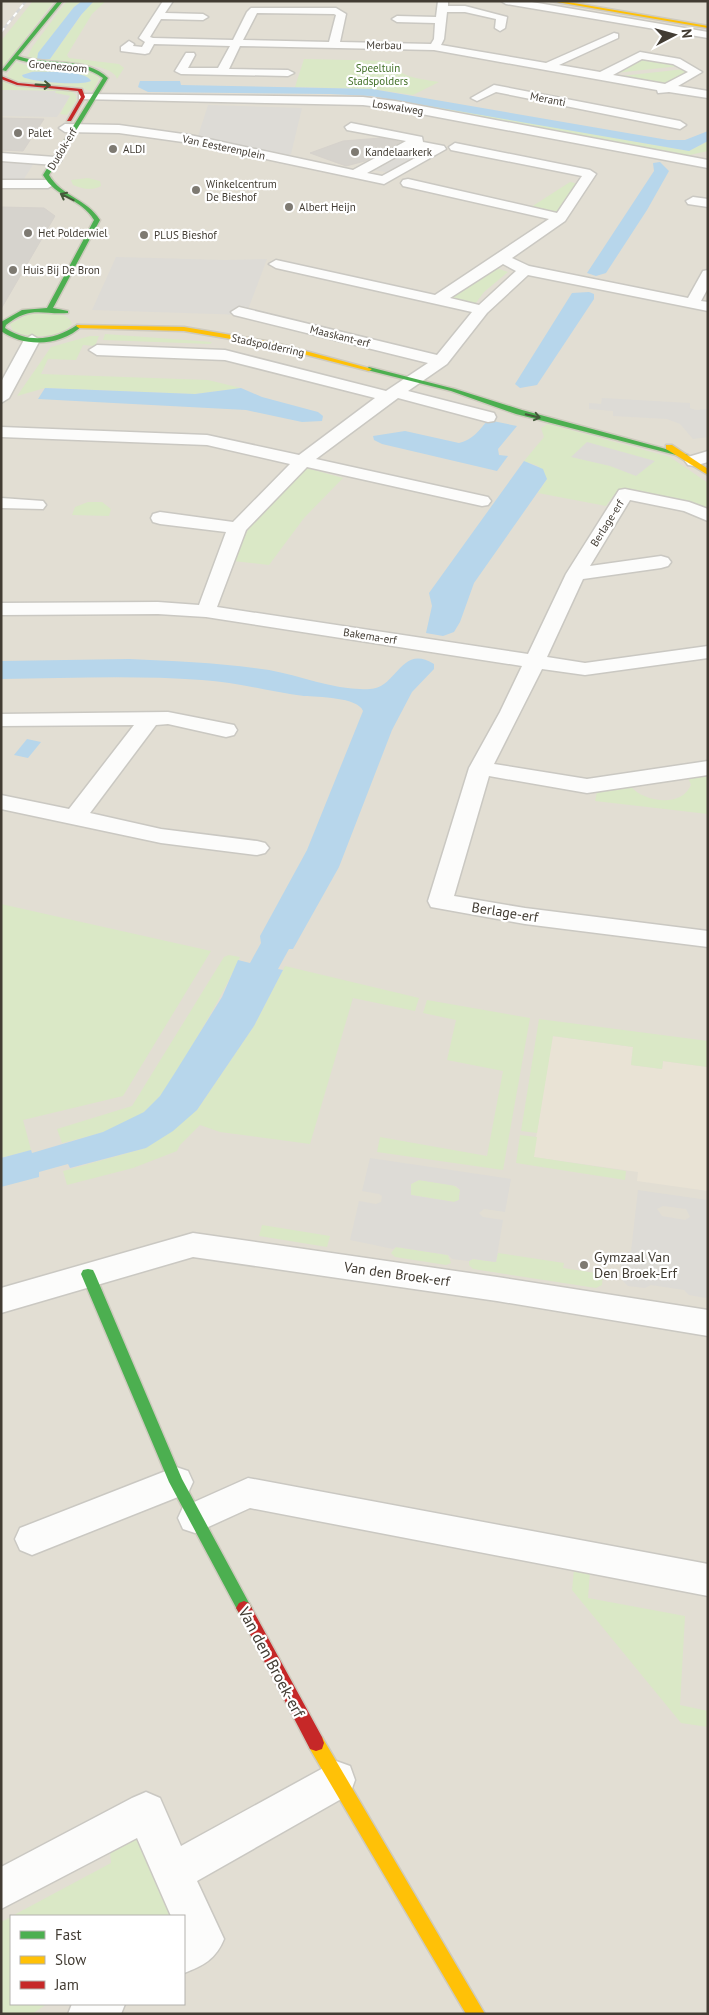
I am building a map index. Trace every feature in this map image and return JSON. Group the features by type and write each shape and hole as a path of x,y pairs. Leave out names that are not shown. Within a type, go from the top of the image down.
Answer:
{"street":[{"name":"Groenezoom","path":"15,58 32,65 102,71 106,78 89,97 75,88 20,84 7,82 1,77 15,58 61,1"},
{"path":"151,41 144,38 168,1"},
{"path":"506,1 708,35"},
{"path":"553,1 706,23"},
{"path":"598,1 706,23"},
{"path":"434,46 439,40 442,10 465,9 502,17 500,28"},
{"path":"222,72 252,12 255,10 336,11 341,14 334,44"},
{"name":"Merbau","path":"397,18 442,10"},
{"path":"159,16 203,17"},
{"path":"688,32 706,23"},
{"path":"548,66 614,36"},
{"name":"Merbau","path":"129,44 125,50 145,51 151,41 434,46 496,57"},
{"path":"190,55 182,71 288,73"},
{"path":"602,76 640,55 676,61 696,72 652,97"},
{"path":"496,57 708,95"},
{"name":"Meranti","path":"476,98 494,88 680,125"},
{"name":"Dudok-erf","path":"49,310 88,236 93,231 97,220 96,214 88,207 64,196 48,184 46,175 51,160 89,97"},
{"name":"Loswalweg","path":"89,97 362,101 395,105 708,164"},
{"path":"622,114 637,105"},
{"path":"351,127 415,142"},
{"name":"Van Eesterenplein","path":"69,128 119,129 190,140 384,180 440,149 415,142"},
{"path":"355,174 415,142"},
{"path":"438,300 560,218 590,174 456,147"},
{"path":"1,157 51,160"},
{"name":"Dudok-erf","path":"36,191 35,177 51,160"},
{"path":"408,183 560,218"},
{"path":"1,184 36,191 48,184"},
{"path":"693,201 708,203"},
{"path":"82,223 88,236"},
{"path":"502,258 525,270 708,307"},
{"path":"276,264 482,310"},
{"path":"206,611 237,528 304,461 362,415 441,362 482,310 525,270"},
{"path":"692,304 708,274"},
{"path":"49,310 73,315 80,321 79,326 62,336 32,340 7,334 2,329 2,324 21,313 49,310"},
{"name":"Maaskant-erf","path":"239,312 441,362"},
{"name":"Stadspolderring","path":"79,326 151,327 225,336 272,344 453,390 495,396 571,415 601,427 664,444 695,458 708,473"},
{"path":"210,353 225,336"},
{"path":"1,398 32,340"},
{"path":"97,350 210,353 488,417"},
{"path":"1,432 207,440 482,501"},
{"name":"Berlage-erf","path":"708,516 690,507 625,494 576,574 511,712 480,768 440,901 525,916 708,939"},
{"path":"1,503 37,505"},
{"path":"160,518 237,528"},
{"path":"576,574 661,562"},
{"name":"Bakema-erf","path":"1,609 158,608 206,611 382,637 533,663"},
{"path":"533,663 585,670 708,652"},
{"path":"75,818 150,718"},
{"path":"1,720 168,718 226,730"},
{"path":"480,768 587,786 708,768"},
{"path":"1,802 161,836 257,848"},
{"name":"Van den Broek-erf","path":"1,1301 88,1274 193,1245 488,1287 708,1323"},
{"name":"Van den Broek-erf","path":"88,1274 176,1482 336,1780 476,2014"},
{"path":"32,1539 176,1482"},
{"path":"195,1518 248,1493 708,1580"},
{"path":"172,1873 336,1780"},
{"path":"1,1889 146,1812 203,1939 185,1951"},
{"path":"89,2014 102,2005"}],"shaded area":[{"path":"1,1 708,1 708,2014 1,2014"},
{"path":"1,90 56,91 55,93 70,96 57,117 1,116"},
{"path":"208,105 302,108 291,154 286,157 197,139"},
{"path":"409,150 426,153 391,173 374,170"},
{"path":"1,159 36,160 22,182 1,182"},
{"path":"116,257 226,260 267,259 246,315 92,310"},
{"path":"602,398 690,403 690,408 696,410 708,409 708,437 693,439 680,424 667,419 613,416 613,411 589,409 589,403 601,404"},
{"path":"587,442 655,461 636,476 610,466 571,457"},
{"path":"552,1036 633,1047 631,1065 662,1069 663,1061 708,1067 708,1191 637,1181 638,1172 533,1157"},
{"path":"370,1158 511,1179 505,1212 484,1209 479,1213 483,1217 503,1220 496,1262 452,1259 448,1255 396,1247 393,1249 350,1240 359,1201 376,1204 381,1202 382,1196 379,1194 362,1191","holes":["419,1180 456,1186 460,1190 459,1200 454,1202 411,1195 411,1184"]},
{"path":"638,1190 708,1200 708,1296 706,1298 689,1295 684,1290 651,1285 645,1288 628,1286 619,1277 622,1256 631,1251","holes":["663,1206 686,1209 690,1217 685,1220 662,1216 657,1209"]}],"green space":[{"path":"33,1 54,1 1,70 1,41"},
{"path":"67,1 82,1 74,7 50,59 87,7 94,1 106,1 92,14 67,55 69,58 119,64 124,68 117,79 113,73 94,66 26,59 33,46"},
{"path":"640,58 660,60 680,66 615,73"},
{"name":"Speeltuin Stadspolders","path":"304,59 391,61 399,71 411,77 439,82 413,95 372,89 295,87"},
{"path":"15,62 25,65 89,71 100,76 93,91 80,87 30,84 13,80 7,76","holes":["32,72 73,73 87,77 91,81 55,83 35,80 22,75"]},
{"path":"685,69 690,72 667,85 621,76"},
{"path":"1,81 18,86 71,91 76,95 76,101 67,115 60,114 70,96 54,93 56,91 1,90"},
{"path":"411,102 689,151 708,141 708,151 685,156 403,106"},
{"path":"88,178 100,181 101,186 95,189 84,188 73,185 71,180"},
{"path":"570,182 579,184 556,213 528,209"},
{"path":"493,267 508,272 484,292 475,304 448,298"},
{"path":"29,314 59,314 69,319 72,323 61,333 54,335 37,336 14,333 10,324"},
{"path":"105,334 212,342 210,344 103,340"},
{"path":"90,336 99,336 95,346 83,345 76,360 48,359 41,374 208,380 241,388 195,394 45,388 17,396 51,347"},
{"path":"548,424 670,457 708,483 708,511 620,493 614,495 606,506 538,493 547,479 538,466 524,461 544,437 541,428"},
{"path":"307,468 343,478 304,518 269,565 233,561 238,547 254,521 273,498"},
{"path":"88,502 102,502 111,509 109,516 72,515 75,507"},
{"path":"708,774 708,814 595,801 597,792 631,787 637,792 654,799 671,800 686,792 691,785 688,777"},
{"path":"1,904 211,951 123,1096 23,1120 31,1150 1,1158"},
{"path":"229,955 240,957 200,1033 172,1080 156,1101 135,1118 105,1132 62,1143 57,1129 132,1106 224,957"},
{"path":"285,966 419,998 415,1011 353,998 310,1144 220,1132 200,1125 180,1145 177,1151 133,1168 67,1185 63,1171 146,1148 197,1110 254,1026"},
{"path":"427,1000 530,1018 503,1170 377,1152 380,1137 487,1156 503,1071 447,1060 456,1020 423,1013"},
{"path":"539,1019 708,1041 708,1067 663,1061 662,1069 631,1065 633,1047 553,1036 537,1133 521,1131"},
{"path":"520,1135 537,1137 534,1157 626,1171 625,1180 516,1163"},
{"path":"419,1180 453,1185 460,1190 459,1200 454,1202 411,1195 411,1184"},
{"path":"262,1225 330,1236 327,1247 259,1236"},
{"path":"396,1247 448,1255 451,1263 446,1265 395,1257 391,1253"},
{"path":"498,1253 564,1263 563,1268 603,1274 602,1285 596,1288 473,1269 469,1265 469,1261 473,1259 496,1262"},
{"path":"574,1569 590,1571 588,1598 685,1616 680,1705 708,1711 708,1727 681,1723 572,1590"},
{"path":"134,1838 140,1840 172,1915 14,1915 111,1863 110,1851"},
{"path":"10,1918 10,2005 46,2005 32,2014 1,2014 1,1922"}],"water":[{"path":"82,1 94,1 81,15 50,59 37,60 38,53 74,7"},
{"path":"32,72 74,73 88,77 91,81 57,83 28,79 22,75"},
{"path":"140,81 180,81 181,85 372,89 668,140 685,140 708,131 708,141 689,151 371,96 148,92 138,87"},
{"path":"660,162 669,171 647,210 606,273 596,276 587,273 654,171 653,163"},
{"path":"589,292 594,294 594,299 537,385 520,388 515,384 572,293"},
{"path":"45,388 195,394 241,388 262,397 318,412 323,416 322,421 302,422 246,410 38,399"},
{"path":"488,420 517,426 498,449 499,455 508,456 497,471 382,444 374,440 373,436 405,431 459,443 472,437"},
{"path":"524,461 543,469 547,479 474,583 460,622 454,632 443,636 426,633 432,606 429,593"},
{"path":"129,659 269,670 345,688 357,689 379,687 387,682 406,662 414,659 423,659 434,664 434,669 412,692 392,730 339,867 293,949 289,949 278,969 283,970 254,1026 197,1110 173,1131 146,1148 70,1168 68,1164 39,1172 39,1177 1,1187 1,1158 31,1150 32,1153 103,1132 144,1112 160,1096 222,997 238,960 250,963 261,943 260,936 307,850 363,711 360,706 346,700 304,696 215,681 127,677 1,679 1,661"},
{"path":"27,739 41,742 28,758 14,755"}],"building":[{"name":"Palet","path":"1,118 44,119 23,151 1,150"},
{"name":"Kandelaarkerk","path":"381,138 400,142 365,161 346,166 310,153 343,141"},
{"name":"Het Polderwiel","path":"1,207 44,208 55,216 1,309"}],"railway":[{"path":"1,32 26,1"}],"traffic: fast":[{"path":"4,70 61,1"},
{"path":"15,57 37,62 77,66 99,72 106,78 46,175 57,189 86,206 97,220 49,309"},
{"path":"3,324 17,315 33,310 66,312"},
{"path":"3,324 2,329 11,335 20,339 41,341 61,336 79,326"},
{"path":"369,369 453,390 519,412 684,455"},
{"path":"88,1274 176,1482 244,1608"}],"traffic: slow":[{"path":"553,1 708,27"},
{"path":"79,326 184,329 272,344 369,369"},
{"path":"669,447 708,473"},
{"path":"316,1743 476,2014"}],"traffic: jam":[{"path":"1,77 17,84 80,90 83,97 69,120"},
{"path":"244,1608 316,1743"}],"place":[{"name":"Palet","path":"18,133"},
{"name":"ALDI","path":"113,149"},
{"name":"Kandelaarkerk","path":"355,152"},
{"name":"Winkelcentrum De Bieshof","path":"196,190"},
{"name":"Albert Heijn","path":"289,207"},
{"name":"Het Polderwiel","path":"28,233"},
{"name":"PLUS Bieshof","path":"144,235"},
{"name":"Huis Bij De Bron","path":"13,270"},
{"name":"Gymzaal Van Den Broek-Erf","path":"584,1265"}]}
